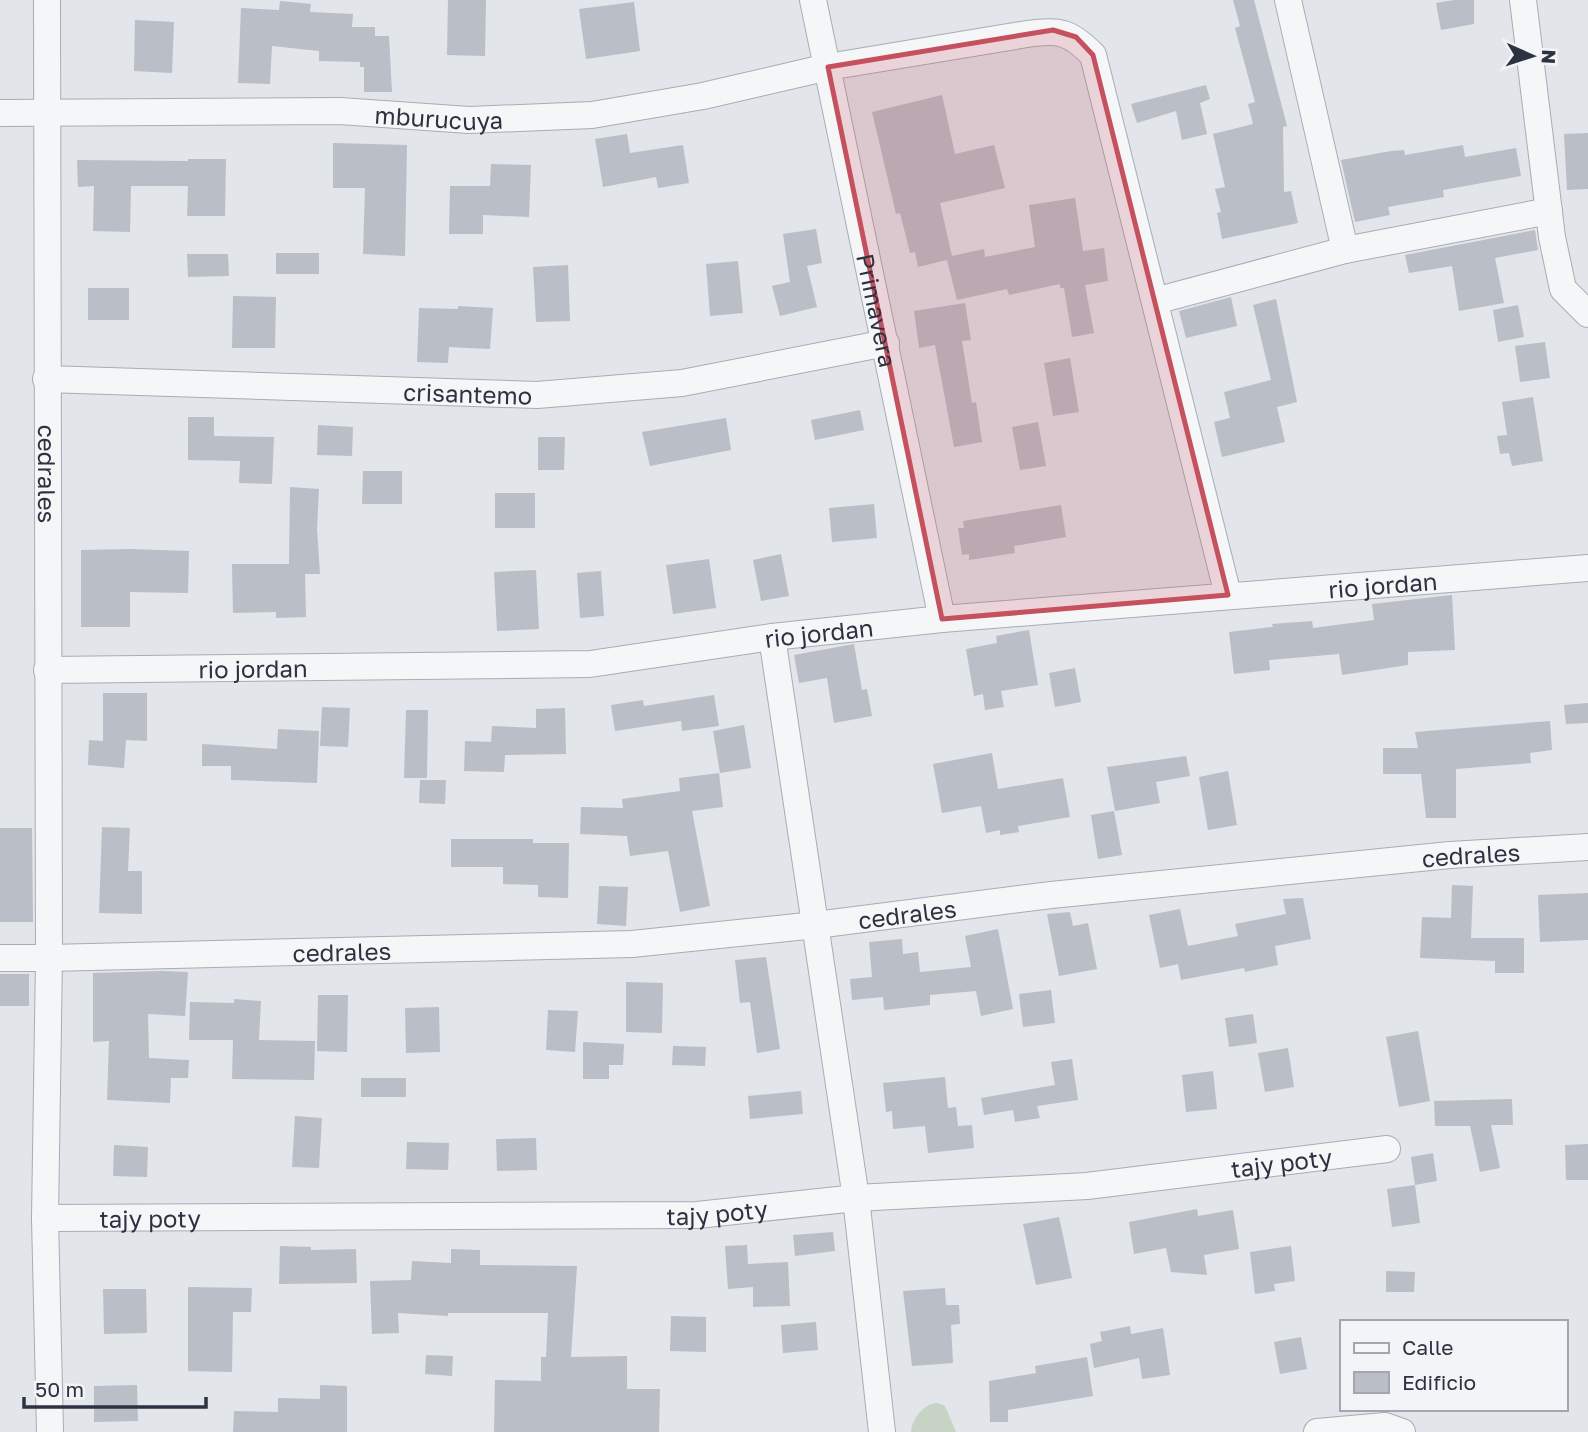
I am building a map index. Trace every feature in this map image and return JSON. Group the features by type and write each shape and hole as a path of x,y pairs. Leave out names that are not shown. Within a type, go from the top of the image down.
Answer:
{"street":[{"name":"cedrales","path":"47,0 45,111 49,958 632,944 816,925 1065,893 1450,855 1588,847"},
{"name":"Primavera","path":"813,0 942,619"},
{"path":"1288,0 1345,250"},
{"path":"1523,0 1549,211 1563,289 1588,314"},
{"name":"mburucuya","path":"0,113 340,111 469,120 592,114 703,96 828,67 1053,30 1076,37 1093,55 1228,595"},
{"path":"1156,301 1345,250 1549,211"},
{"name":"crisantemo","path":"46,379 537,396 682,383 886,343"},
{"name":"rio jordan","path":"47,670 590,664 772,637 942,619 1228,595 1327,591 1588,568"},
{"path":"772,637 856,1198 882,1432"},
{"path":"0,958 49,958 44,1218 50,1432"},
{"name":"tajy poty","path":"44,1218 697,1214 856,1198 1087,1186 1387,1149"},
{"path":"1317,1432 1385,1426 1402,1432"}],"highlighted area":[{"path":"1053,30 1076,37 1093,55 1228,595 942,619 828,67"}],"green space":[{"path":"937,1403 945,1406 956,1432 911,1432 920,1413"}],"building":[{"path":"448,0 486,0 485,56 447,55"},
{"path":"1233,0 1254,0 1287,126 1283,127 1284,192 1291,191 1298,223 1222,239 1217,213 1221,212 1215,189 1225,187 1213,134 1253,124 1248,104 1255,102 1235,28 1240,26"},
{"path":"1474,0 1474,24 1441,30 1436,3"},
{"path":"280,1 311,4 310,12 353,14 352,27 375,27 375,36 389,36 392,92 364,92 364,67 360,67 360,62 319,61 319,51 272,46 270,84 238,83 241,8 279,10"},
{"path":"634,2 640,51 586,59 579,9"},
{"path":"135,20 174,22 172,73 134,71"},
{"path":"1206,85 1210,99 1200,103 1207,134 1182,140 1176,111 1137,123 1131,104"},
{"path":"942,95 955,154 994,145 1005,188 940,203 952,256 984,249 985,257 1035,247 1029,205 1075,198 1083,251 1104,248 1108,281 1085,285 1094,333 1072,337 1064,288 1060,288 1060,284 1009,295 1007,289 957,300 947,260 918,267 915,252 910,253 900,213 896,214 872,112"},
{"path":"1588,133 1588,189 1567,190 1564,134"},
{"path":"627,134 630,153 683,145 689,183 658,188 656,177 603,187 595,139"},
{"path":"333,143 407,145 405,256 363,254 365,188 333,188"},
{"path":"1463,145 1465,157 1516,148 1521,176 1443,190 1444,197 1388,207 1390,215 1355,222 1341,160 1391,151 1404,150 1405,155"},
{"path":"226,159 225,216 187,216 188,186 131,186 130,232 93,231 94,186 78,187 77,160"},
{"path":"491,164 531,165 529,217 483,215 483,234 449,234 450,186 490,186"},
{"path":"816,229 822,263 807,266 817,307 780,316 772,286 790,282 783,234"},
{"path":"1535,230 1538,250 1495,258 1504,303 1459,311 1452,266 1409,273 1405,255"},
{"path":"276,253 319,253 319,274 276,274"},
{"path":"187,254 228,254 229,276 188,277"},
{"path":"738,261 743,313 710,316 706,264"},
{"path":"568,265 570,321 536,322 533,267"},
{"path":"88,288 129,288 129,320 88,320"},
{"path":"233,296 276,297 275,348 232,348"},
{"path":"1231,297 1237,326 1186,338 1179,311"},
{"path":"1276,299 1297,402 1277,407 1285,442 1222,457 1214,422 1230,418 1224,392 1271,380 1253,305"},
{"path":"965,303 971,340 962,341 972,403 976,402 982,442 954,447 935,345 919,348 914,311"},
{"path":"1518,305 1524,337 1498,342 1493,310"},
{"path":"458,306 493,308 490,349 449,347 448,363 417,362 419,308 458,309"},
{"path":"1545,342 1550,378 1520,382 1515,346"},
{"path":"1070,358 1079,412 1053,416 1044,363"},
{"path":"1533,397 1543,461 1512,466 1509,453 1500,454 1497,436 1507,435 1502,402"},
{"path":"860,410 864,430 815,440 811,420"},
{"path":"188,417 214,417 214,436 274,437 272,484 239,483 240,461 188,460"},
{"path":"726,418 731,450 650,466 642,432"},
{"path":"1038,422 1046,466 1020,470 1012,427"},
{"path":"318,425 353,427 352,456 317,455"},
{"path":"538,437 565,437 564,470 538,470"},
{"path":"363,471 402,471 402,504 362,504"},
{"path":"290,487 319,489 317,529 320,574 305,574 306,617 276,618 276,612 233,613 232,564 289,564"},
{"path":"495,493 535,493 535,528 495,528"},
{"path":"874,504 877,538 832,542 829,508"},
{"path":"1061,505 1066,537 1014,546 1015,553 969,560 969,554 962,555 958,528 964,528 963,521"},
{"path":"81,550 189,551 188,593 130,592 130,627 81,627"},
{"path":"781,554 789,596 761,601 753,560"},
{"path":"709,559 716,608 673,614 666,565"},
{"path":"536,570 539,629 497,631 494,572"},
{"path":"601,571 604,616 580,618 577,573"},
{"path":"1452,595 1455,650 1408,652 1408,665 1342,675 1339,654 1269,660 1270,670 1234,674 1229,632 1273,627 1272,624 1312,621 1313,628 1374,620 1372,604"},
{"path":"1029,630 1038,685 1001,691 1004,707 985,710 983,694 974,696 966,649 997,643 996,636"},
{"path":"854,644 862,690 867,689 872,716 834,723 827,678 799,683 794,655"},
{"path":"1075,668 1081,702 1055,707 1049,673"},
{"path":"103,693 147,693 147,741 126,740 124,768 88,765 89,740 103,741"},
{"path":"714,695 719,726 682,731 681,721 615,731 611,705 643,700 644,706"},
{"path":"1588,703 1588,723 1566,724 1564,705"},
{"path":"322,707 350,708 348,747 320,746"},
{"path":"565,708 566,754 505,755 504,772 464,771 465,741 491,742 492,726 536,728 536,709"},
{"path":"406,710 428,710 427,778 404,778"},
{"path":"1550,721 1552,750 1530,753 1531,763 1456,769 1456,818 1426,818 1421,774 1383,774 1383,748 1418,748 1415,732"},
{"path":"744,725 751,768 720,773 713,731"},
{"path":"278,729 319,731 317,783 231,780 231,766 202,766 202,744 277,749"},
{"path":"992,753 998,789 1063,778 1070,817 1018,826 1019,832 1000,835 1000,830 986,833 981,806 942,813 933,764"},
{"path":"1186,756 1190,776 1156,782 1160,803 1115,811 1107,767"},
{"path":"1228,771 1237,825 1208,830 1199,777"},
{"path":"719,773 723,807 692,811 710,906 680,912 668,851 630,856 627,836 580,834 581,807 623,808 622,799 680,791 679,778"},
{"path":"420,780 446,780 445,804 419,803"},
{"path":"1114,811 1122,855 1098,859 1091,815"},
{"path":"102,827 130,828 128,871 142,871 142,914 99,913"},
{"path":"0,828 32,828 33,922 0,922"},
{"path":"451,839 533,839 533,843 569,843 568,898 538,897 538,885 503,884 503,867 451,867"},
{"path":"1452,885 1473,886 1471,938 1524,938 1524,973 1495,973 1495,961 1420,958 1422,917 1451,918"},
{"path":"599,886 628,887 626,926 597,924"},
{"path":"1588,893 1588,940 1540,942 1538,895"},
{"path":"1303,898 1311,939 1275,946 1278,965 1245,972 1244,968 1181,980 1178,964 1160,968 1149,915 1180,909 1188,946 1238,936 1235,924 1286,914 1283,899"},
{"path":"1070,912 1073,926 1088,923 1097,969 1059,976 1047,914"},
{"path":"998,929 1013,1009 981,1016 976,991 930,995 930,1005 884,1010 883,997 852,1000 850,979 872,977 869,942 902,939 903,954 918,952 920,972 971,967 965,936"},
{"path":"766,957 780,1049 757,1053 750,1002 740,1003 735,960"},
{"path":"188,972 185,1016 148,1014 149,1058 189,1060 188,1078 171,1078 170,1103 107,1100 109,1041 93,1042 93,973"},
{"path":"0,974 29,974 29,1006 0,1006"},
{"path":"626,982 663,983 662,1033 626,1032"},
{"path":"1051,990 1055,1023 1023,1027 1019,994"},
{"path":"318,995 348,995 347,1052 317,1051"},
{"path":"234,999 261,1001 259,1040 315,1041 314,1080 232,1079 233,1040 189,1040 190,1002 234,1003"},
{"path":"439,1007 440,1052 406,1053 405,1008"},
{"path":"548,1010 578,1011 575,1052 546,1050"},
{"path":"1253,1014 1257,1043 1229,1047 1225,1018"},
{"path":"1418,1031 1430,1101 1399,1107 1386,1037"},
{"path":"583,1042 624,1044 623,1065 609,1065 609,1079 583,1079"},
{"path":"673,1046 706,1047 705,1066 672,1065"},
{"path":"1288,1048 1294,1087 1265,1092 1258,1053"},
{"path":"1072,1059 1078,1100 1037,1106 1040,1118 1015,1122 1013,1110 984,1115 981,1098 1055,1085 1051,1062"},
{"path":"1213,1071 1217,1109 1186,1112 1182,1075"},
{"path":"945,1077 948,1108 956,1107 958,1126 972,1125 974,1148 928,1153 925,1126 893,1129 892,1111 886,1112 883,1083"},
{"path":"361,1078 406,1078 406,1097 361,1097"},
{"path":"801,1091 803,1114 750,1119 748,1096"},
{"path":"1512,1099 1513,1125 1491,1125 1500,1168 1480,1172 1470,1126 1435,1126 1434,1101"},
{"path":"295,1116 322,1118 319,1168 292,1167"},
{"path":"536,1138 537,1170 497,1171 496,1139"},
{"path":"407,1142 449,1143 448,1170 406,1169"},
{"path":"1588,1144 1588,1180 1566,1180 1565,1145"},
{"path":"114,1145 148,1147 147,1177 113,1176"},
{"path":"1433,1153 1437,1181 1415,1185 1411,1157"},
{"path":"1415,1185 1420,1223 1392,1227 1387,1189"},
{"path":"1197,1209 1198,1216 1233,1210 1239,1249 1204,1255 1207,1275 1171,1272 1166,1248 1134,1254 1129,1222"},
{"path":"1059,1217 1072,1278 1036,1285 1023,1224"},
{"path":"833,1232 835,1251 795,1256 793,1235"},
{"path":"747,1245 748,1264 788,1262 790,1306 753,1307 753,1287 728,1289 725,1246"},
{"path":"280,1246 311,1247 311,1250 356,1249 357,1283 279,1284"},
{"path":"1291,1246 1295,1281 1274,1284 1275,1291 1255,1294 1250,1252"},
{"path":"451,1249 480,1250 480,1265 577,1266 571,1357 627,1356 627,1389 660,1389 659,1432 494,1432 495,1380 541,1381 541,1357 546,1357 548,1313 448,1313 448,1316 398,1313 399,1333 372,1334 370,1281 411,1280 412,1261 451,1263"},
{"path":"1386,1271 1415,1272 1414,1292 1386,1292"},
{"path":"188,1287 252,1288 251,1312 233,1312 232,1372 188,1371"},
{"path":"945,1288 946,1305 959,1305 960,1324 951,1325 953,1363 912,1366 903,1291"},
{"path":"103,1289 146,1289 147,1333 104,1334"},
{"path":"671,1316 706,1317 706,1352 670,1351"},
{"path":"816,1322 818,1350 783,1353 781,1325"},
{"path":"1130,1326 1131,1334 1163,1328 1170,1375 1142,1379 1139,1358 1094,1368 1090,1344 1102,1341 1100,1332"},
{"path":"1301,1337 1307,1369 1280,1374 1274,1342"},
{"path":"426,1355 453,1356 452,1376 425,1374"},
{"path":"1087,1357 1093,1396 1008,1410 1008,1422 990,1422 989,1381 1036,1373 1035,1366"},
{"path":"137,1385 138,1421 94,1422 94,1386"},
{"path":"320,1385 347,1386 347,1432 233,1432 234,1411 278,1412 278,1398 320,1399"}]}
